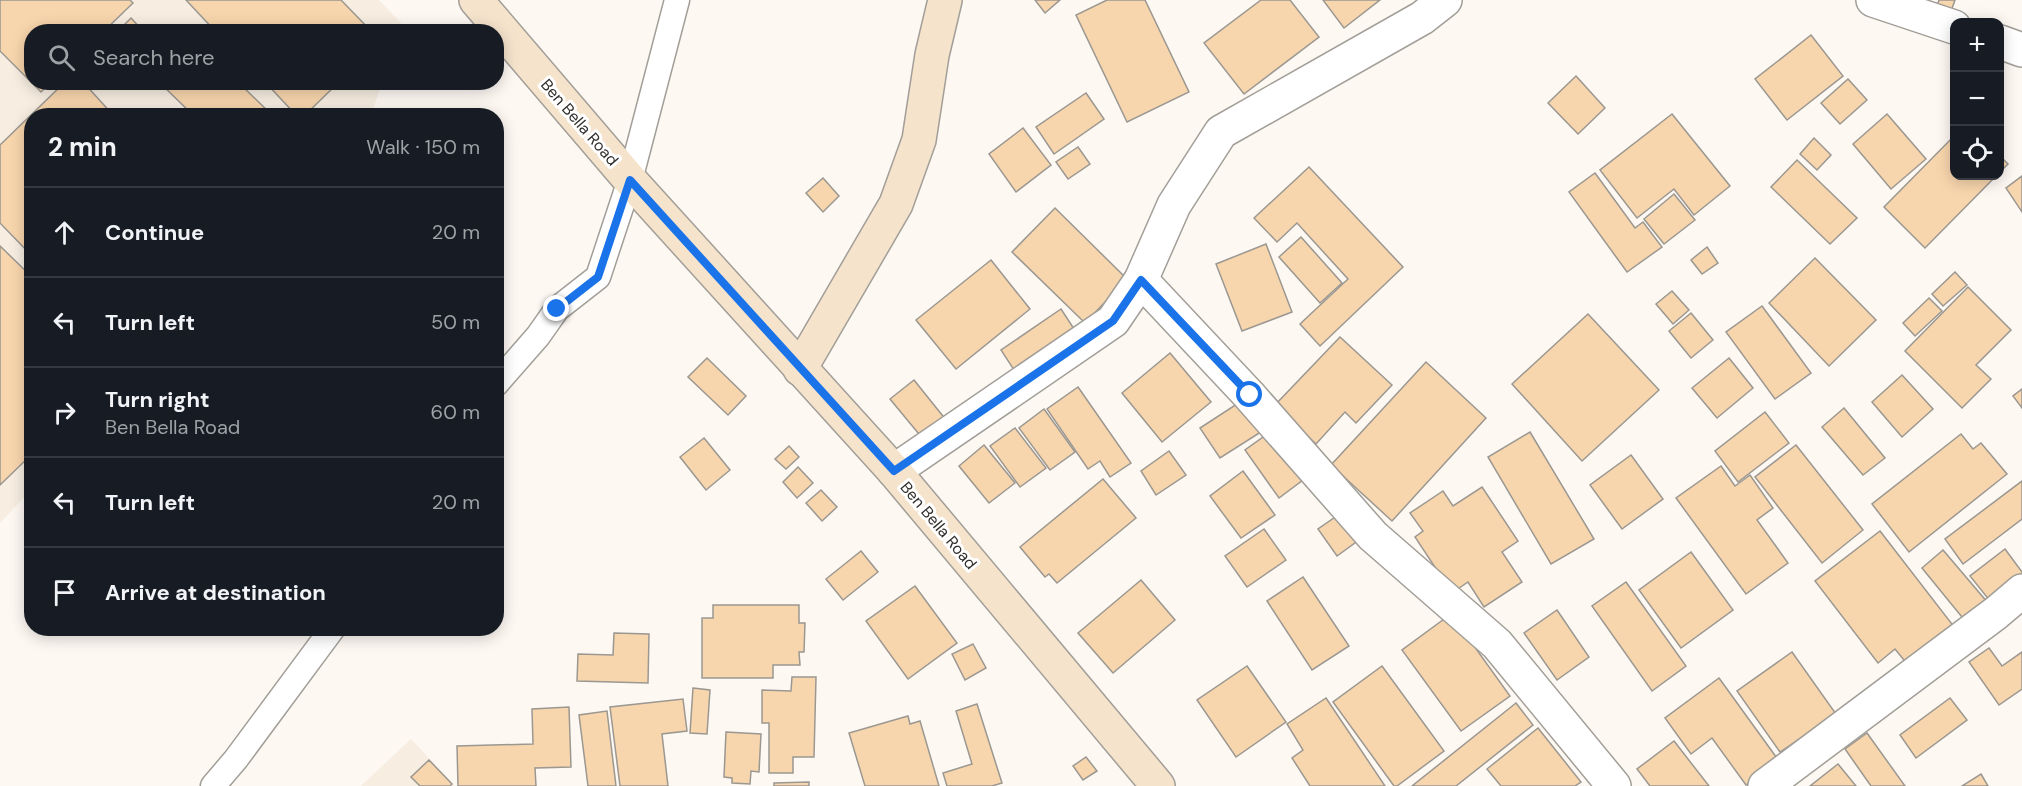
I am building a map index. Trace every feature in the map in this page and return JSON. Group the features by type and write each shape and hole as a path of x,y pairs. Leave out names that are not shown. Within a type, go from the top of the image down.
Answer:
{"main road":[{"name":"Ben Bella Road","path":"476,0 497,24"},
{"path":"800,369 896,204 919,140 932,55 945,0"},
{"name":"Ben Bella Road","path":"504,33 630,180 894,471 1158,786"}],"street":[{"path":"894,471 1113,321 1141,280 1174,206 1221,132 1422,18 1445,0"},
{"path":"1873,0 1950,26"},
{"path":"2004,43 2022,50"},
{"path":"1141,280 1250,395 1373,536 1497,644 1614,786"},
{"path":"1765,786 1996,613 2022,591"}],"lane":[{"path":"504,375 538,336 557,309 598,277 630,180 677,0"},
{"path":"213,786 236,759 327,636"}],"shaded area":[{"path":"0,0 379,0 401,24 24,24 24,90 380,90 373,108 24,108 24,497 0,523"},
{"path":"411,739 455,786 361,786"}],"building":[{"path":"0,0 130,0 133,3 111,24 24,24 24,75 0,51"},
{"path":"186,0 341,0 364,24 208,24"},
{"path":"1035,0 1060,0 1045,13"},
{"path":"1107,0 1145,0 1189,92 1127,122 1076,15"},
{"path":"1261,0 1290,0 1319,37 1244,94 1204,43"},
{"path":"1323,0 1380,0 1344,28"},
{"path":"1939,0 1955,0 1949,17 1935,12"},
{"path":"131,18 137,24 125,24"},
{"path":"1811,35 1843,76 1787,120 1755,79"},
{"path":"1576,76 1605,108 1578,134 1548,103"},
{"path":"1848,79 1867,100 1840,124 1821,103"},
{"path":"57,90 90,90 107,108 38,108"},
{"path":"167,90 246,90 265,108 186,108"},
{"path":"273,90 331,90 312,108 289,108"},
{"path":"1086,93 1104,119 1054,154 1036,127"},
{"path":"1672,114 1730,186 1694,215 1674,189 1637,218 1600,170"},
{"path":"1887,114 1926,159 1891,189 1853,144"},
{"path":"24,122 24,248 0,223 0,145"},
{"path":"1023,128 1051,165 1016,192 989,154"},
{"path":"1814,138 1831,155 1817,170 1800,154"},
{"path":"1950,140 1950,180 1992,180 1925,248 1884,207"},
{"path":"1078,147 1090,164 1068,179 1056,162"},
{"path":"1797,160 1857,218 1830,244 1771,187"},
{"path":"1309,167 1403,267 1320,346 1300,324 1348,279 1297,223 1277,242 1254,218"},
{"path":"1595,173 1635,228 1643,222 1662,247 1627,272 1569,192"},
{"path":"2022,176 2022,212 2006,188"},
{"path":"823,178 839,196 823,212 806,193"},
{"path":"1674,194 1695,220 1664,244 1644,219"},
{"path":"1055,208 1127,279 1085,323 1012,252"},
{"path":"1301,237 1342,283 1320,303 1279,257"},
{"path":"1266,244 1292,312 1242,331 1216,264"},
{"path":"0,246 24,269 24,462 0,485"},
{"path":"1707,247 1718,263 1702,274 1691,260"},
{"path":"1815,258 1876,320 1829,366 1769,303"},
{"path":"991,260 1030,309 956,369 916,320"},
{"path":"1955,272 1967,285 1943,306 1932,294"},
{"path":"1968,287 2011,330 1976,365 1991,379 1962,408 1905,351"},
{"path":"1672,291 1689,310 1673,324 1656,304"},
{"path":"1929,298 1942,311 1915,336 1903,323"},
{"path":"1762,306 1811,373 1775,399 1726,332"},
{"path":"1061,309 1078,335 1018,376 1001,350"},
{"path":"1691,313 1713,340 1691,358 1669,331"},
{"path":"1588,314 1659,390 1582,461 1512,384"},
{"path":"1340,337 1392,385 1356,423 1345,412 1316,444 1275,405"},
{"path":"1170,353 1211,402 1162,442 1122,393"},
{"path":"707,358 746,396 728,415 688,377"},
{"path":"1729,358 1753,388 1717,418 1692,388"},
{"path":"1426,362 1486,418 1392,521 1331,465"},
{"path":"1902,375 1933,409 1902,437 1872,402"},
{"path":"914,380 946,420 923,439 890,399"},
{"path":"1078,387 1131,463 1110,477 1100,461 1088,469 1047,409"},
{"path":"2022,389 2022,408 2013,396"},
{"path":"1243,400 1264,430 1220,458 1200,428"},
{"path":"1844,408 1885,458 1863,475 1822,427"},
{"path":"1044,409 1075,452 1050,470 1019,428"},
{"path":"1765,412 1789,443 1738,482 1715,451"},
{"path":"1277,427 1311,474 1279,498 1245,450"},
{"path":"1015,428 1046,468 1020,487 990,446"},
{"path":"1530,432 1594,539 1551,564 1488,457"},
{"path":"1961,434 1973,449 1981,443 2007,474 1909,552 1872,504"},
{"path":"704,438 730,470 706,490 680,457"},
{"path":"984,445 1015,483 989,503 959,466"},
{"path":"1796,445 1863,530 1822,563 1755,477"},
{"path":"789,446 799,457 786,469 775,459"},
{"path":"1169,451 1186,475 1156,495 1141,471"},
{"path":"1631,455 1663,499 1622,529 1590,485"},
{"path":"1721,466 1735,486 1750,475 1773,508 1757,520 1788,563 1746,594 1676,498"},
{"path":"798,467 813,483 797,498 783,482"},
{"path":"1243,471 1275,515 1241,538 1210,496"},
{"path":"1103,479 1136,518 1057,583 1049,574 1045,577 1020,547"},
{"path":"2022,481 2022,519 1963,564 1945,539"},
{"path":"1482,487 1518,541 1502,552 1522,582 1484,607 1468,582 1452,593 1415,537 1423,531 1410,513 1443,491 1453,506"},
{"path":"821,490 837,507 822,521 806,503"},
{"path":"1344,511 1363,537 1337,556 1318,529"},
{"path":"1264,529 1286,560 1247,587 1225,556"},
{"path":"1880,531 1955,628 1908,665 1895,649 1878,663 1815,581"},
{"path":"2005,549 2022,572 2022,576 1990,601 1970,576"},
{"path":"1943,550 1988,603 1966,622 1922,568"},
{"path":"861,551 878,572 843,600 826,579"},
{"path":"1691,552 1733,610 1681,648 1639,590"},
{"path":"1303,577 1349,646 1312,670 1267,601"},
{"path":"1141,580 1175,620 1113,673 1078,633"},
{"path":"1626,582 1686,666 1652,691 1592,606"},
{"path":"915,586 957,643 908,679 866,621"},
{"path":"713,605 799,605 799,623 805,623 804,652 799,652 800,665 773,665 773,678 702,678 702,618 713,618"},
{"path":"1557,610 1589,657 1557,680 1524,633"},
{"path":"1451,614 1510,696 1461,731 1402,650"},
{"path":"614,633 649,634 648,683 577,681 578,654 613,655"},
{"path":"973,644 986,668 965,680 952,654"},
{"path":"1989,648 2002,666 2022,652 2022,689 1999,705 1969,662"},
{"path":"1792,652 1836,714 1780,752 1737,691"},
{"path":"1247,666 1286,722 1236,757 1197,700"},
{"path":"1382,666 1444,751 1397,786 1394,786 1333,702"},
{"path":"792,677 816,677 814,757 793,757 793,773 769,773 769,723 762,723 762,690 791,691"},
{"path":"1719,678 1779,761 1746,785 1712,738 1691,754 1665,718"},
{"path":"693,688 710,690 707,734 690,733"},
{"path":"1326,698 1385,786 1310,786 1292,758 1303,750 1287,724"},
{"path":"1950,698 1967,720 1916,758 1900,735"},
{"path":"683,699 687,731 662,734 668,786 620,786 610,707"},
{"path":"1516,703 1533,725 1456,786 1412,786"},
{"path":"977,704 1002,783 992,786 947,786 943,773 972,764 956,711"},
{"path":"569,707 571,767 535,768 536,786 458,786 457,746 533,744 532,709"},
{"path":"607,711 616,786 588,786 579,715"},
{"path":"908,716 910,724 920,721 939,786 865,786 849,733"},
{"path":"1538,728 1581,782 1575,786 1501,786 1487,769"},
{"path":"726,732 761,734 759,772 751,771 750,784 732,783 732,778 724,777"},
{"path":"1867,733 1905,786 1871,786 1845,749"},
{"path":"1674,741 1709,786 1650,786 1637,769"},
{"path":"1086,757 1097,771 1083,780 1073,766"},
{"path":"429,760 452,784 450,786 420,786 411,777"},
{"path":"1838,764 1856,786 1810,786"},
{"path":"1981,774 1988,786 1962,786"},
{"path":"809,782 809,786 774,786 774,783"}],"route":[{"path":"557,309 598,277 630,180 894,471 1113,321 1141,280 1250,395"}]}
